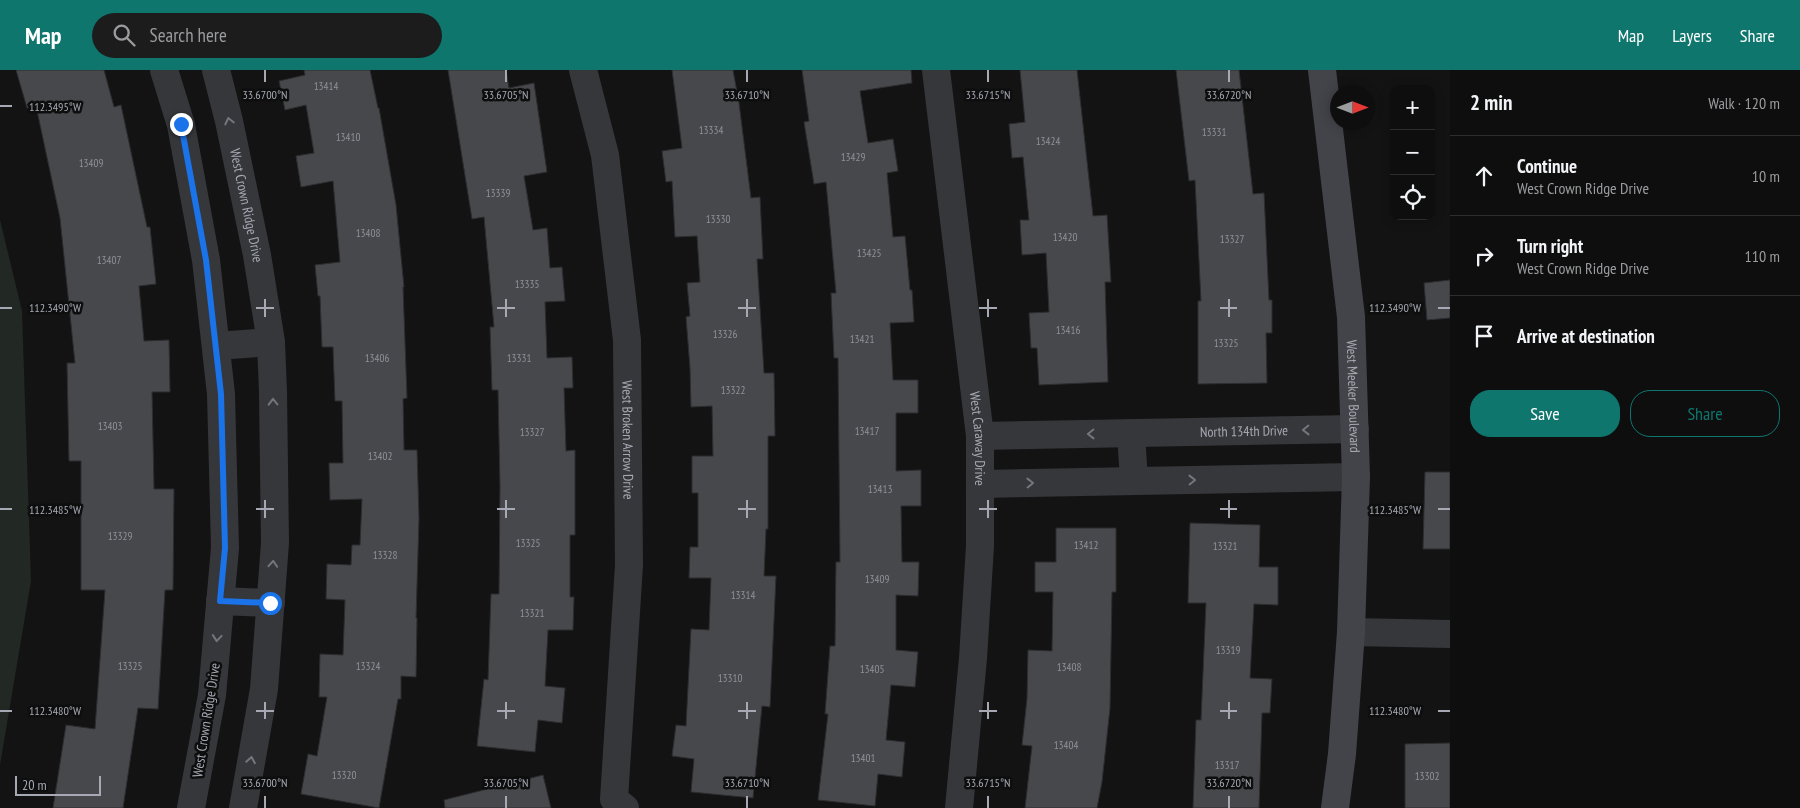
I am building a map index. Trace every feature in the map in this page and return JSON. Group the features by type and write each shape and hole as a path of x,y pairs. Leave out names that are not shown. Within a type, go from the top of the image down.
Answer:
{"street":[{"name":"West Crown Ridge Drive","path":"164,70 181,124 206,260 221,394 225,548 212,695 191,808"},
{"name":"West Crown Ridge Drive","path":"216,70 229,120 257,256 270,342 273,392 275,543 264,689 243,808"},
{"name":"West Broken Arrow Drive","path":"583,70 605,155 628,340 629,565 614,799 625,808"},
{"name":"West Caraway Drive","path":"936,70 980,436 980,546 973,658 959,808"},
{"name":"West Meeker Boulevard","path":"1322,70 1351,318 1356,477 1351,632 1342,754 1335,808"},
{"path":"216,346 270,342"},
{"name":"North 134th Drive","path":"980,436 1355,429"},
{"path":"1131,433 1134,481"},
{"path":"981,484 1356,477"},
{"path":"220,601 270,603"},
{"path":"1351,632 1450,634"}],"shaded area":[{"path":"0,220 22,311 31,581 0,765"}],"building":[{"path":"16,70 104,70 114,107 121,105 147,227 150,227 156,284 139,286 144,341 169,340 170,392 152,392 154,489 174,489 173,590 165,590 158,709 138,708 123,808 53,808 66,725 95,729 105,590 81,590 81,461 69,461 67,363 75,363 60,218 36,106 27,108"},
{"path":"304,70 370,70 379,108 396,205 404,287 407,398 403,399 404,450 417,450 419,518 416,677 401,676 401,699 398,699 379,808 301,794 308,754 317,756 327,697 319,697 320,654 343,655 345,600 326,599 327,564 351,565 352,545 360,545 362,499 330,500 329,463 343,463 342,401 335,401 333,347 322,347 320,296 318,296 315,265 340,262 333,181 301,187 296,156 314,153 306,105 285,110 279,81 305,75"},
{"path":"448,70 506,70 509,88 534,83 547,172 524,176 533,230 547,228 550,268 562,267 565,301 545,302 547,358 572,357 573,388 564,388 566,451 575,450 575,535 570,535 570,597 574,597 573,630 548,630 545,686 565,688 562,723 538,720 535,752 477,746 484,679 488,680 491,594 499,594 500,486 498,390 492,390 490,327 494,327 484,217 472,219"},
{"path":"672,70 733,70 751,198 760,197 763,259 757,259 764,373 774,373 775,436 768,436 768,529 766,529 764,576 776,576 770,707 762,706 753,798 691,792 694,759 672,756 676,725 686,726 691,629 709,630 711,578 689,578 690,547 698,547 698,493 692,493 692,456 713,456 712,406 691,407 686,317 690,316 687,283 700,282 697,236 675,237 672,181 666,182 662,151 682,148"},
{"path":"802,70 911,70 912,83 860,91 868,143 893,139 898,171 887,173 893,237 905,236 914,322 890,323 893,380 918,380 918,413 896,413 896,471 921,470 921,506 901,506 902,562 919,562 918,596 896,595 896,650 918,652 915,687 891,685 886,740 905,742 902,777 878,774 875,806 818,800 828,714 825,714 830,646 835,646 836,562 840,562 838,358 834,358 831,293 836,293 826,182 814,184 804,122 809,121"},
{"path":"1020,70 1077,70 1093,216 1107,215 1111,282 1105,282 1108,382 1039,385 1037,348 1031,348 1029,313 1049,312 1046,253 1022,255 1020,220 1029,220 1023,157 1012,158 1009,124 1025,122"},
{"path":"1176,70 1239,70 1253,194 1264,193 1269,300 1272,300 1272,333 1266,333 1267,383 1198,384 1198,301 1201,301 1195,180 1189,181"},
{"path":"1450,280 1450,318 1427,320 1424,283"},
{"path":"1425,472 1450,472 1450,549 1423,549"},
{"path":"1190,523 1260,525 1259,567 1278,567 1278,605 1254,604 1250,678 1272,679 1270,713 1262,713 1259,808 1193,808 1196,720 1201,720 1206,603 1188,603"},
{"path":"1056,528 1116,528 1116,592 1112,592 1110,708 1102,782 1097,808 1025,808 1032,746 1022,745 1027,699 1028,650 1052,651 1053,592 1035,592 1035,562 1056,562"},
{"path":"1450,743 1450,808 1405,808 1405,744"},
{"path":"543,775 551,808 445,808 444,800"}],"route":[{"path":"181,124 206,260 221,394 225,548 220,601 270,603"}]}
